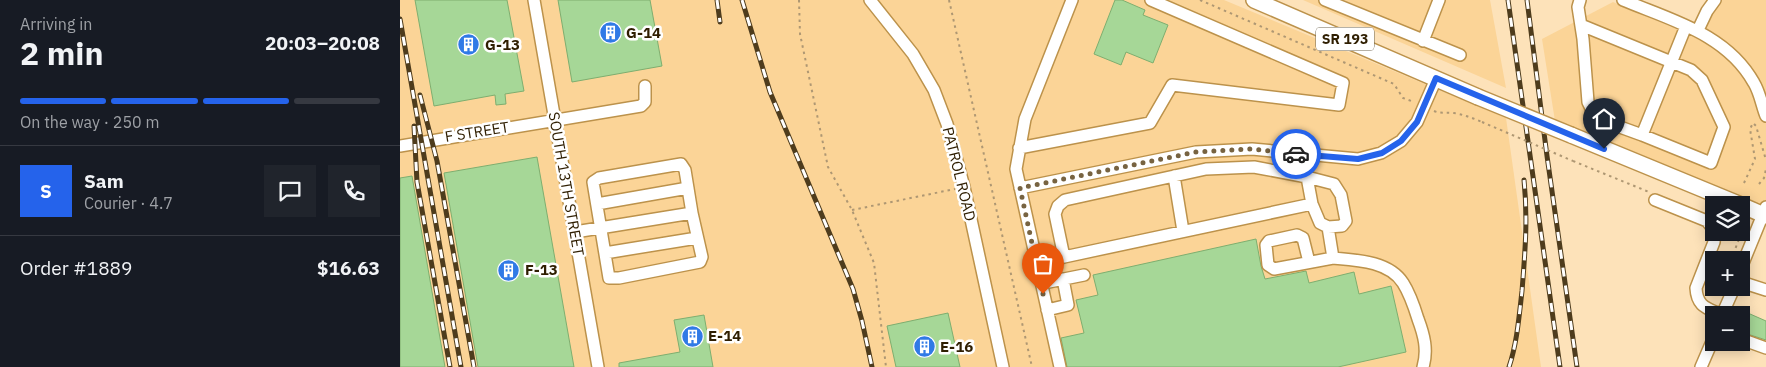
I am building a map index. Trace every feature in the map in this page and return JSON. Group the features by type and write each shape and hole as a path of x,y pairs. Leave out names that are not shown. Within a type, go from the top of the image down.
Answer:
{"main road":[{"name":"SR 193","path":"1254,0 1719,196"},
{"name":"SR 193","path":"1750,208 1765,212"}],"street":[{"name":"SOUTH 13TH STREET","path":"534,0 598,367"},
{"name":"PATROL ROAD","path":"870,0 913,54 934,90 947,124 964,187 1004,367"},
{"path":"1060,367 1016,169 1024,118 1072,0"},
{"path":"1019,148 1150,123 1172,85 1339,105 1343,83 1151,0"},
{"path":"1325,0 1460,55"},
{"path":"1423,40 1439,0"},
{"path":"1580,0 1578,7 1588,102 1593,112 1609,123 1711,163 1724,127 1702,80 1690,70 1581,25"},
{"path":"1623,0 1698,30 1722,45 1755,84 1766,116"},
{"path":"1698,30 1707,11 1715,0"},
{"path":"1642,135 1686,26"},
{"path":"1020,188 1196,152 1252,149 1358,159 1382,153 1401,141 1417,122 1436,78"},
{"name":"F STREET","path":"400,146 641,106 644,102 645,86"},
{"path":"681,164 685,170 692,214 702,257 700,262 619,278 609,278 596,204 593,182 599,178 681,164"},
{"path":"1064,257 1055,214 1058,206 1065,200 1206,169 1254,167 1307,177 1334,184 1341,195 1346,221 1342,226 1328,227 1320,223 1312,204 1307,177"},
{"path":"1174,176 1183,231"},
{"path":"596,204 688,188"},
{"path":"1653,196 1705,220"},
{"path":"1036,262 1312,204"},
{"path":"1748,251 1765,212"},
{"path":"574,232 692,214"},
{"path":"1328,227 1333,258"},
{"path":"1309,262 1303,238 1298,235 1269,240 1266,245 1268,266 1274,269 1333,258 1362,260 1391,272 1402,282 1411,299 1424,335 1426,357 1423,367"},
{"path":"605,253 697,238"},
{"path":"1705,306 1697,297 1696,288 1714,241"},
{"path":"1049,282 1084,275"},
{"path":"1047,310 1068,305 1063,279"},
{"path":"1750,285 1766,290"},
{"path":"1750,342 1766,348"},
{"path":"1701,367 1708,351"}],"path":[{"path":"799,0 800,34 828,167 852,210 874,263 886,367"},
{"path":"949,0 1032,367"},
{"path":"1200,0 1394,84 1403,98"},
{"path":"1441,114 1452,113 1468,116 1653,196"},
{"path":"1744,183 1755,159 1750,129 1752,123 1756,126 1766,160"},
{"path":"1759,184 1764,178 1766,169"},
{"path":"852,210 964,187"}],"shaded area":[{"path":"400,0 1224,0 1506,118 1541,367 400,367"},
{"path":"1303,0 1490,0 1506,88"},
{"path":"1721,0 1766,0 1766,210 1750,203 1750,196 1733,196 1555,121 1542,39 1613,2 1695,37 1703,30 1710,14"}],"building":[{"name":"G-13","path":"415,0 507,0 524,91 505,94 506,104 496,105 495,95 434,106"},
{"name":"G-14","path":"558,0 650,0 662,66 572,82"},
{"path":"1115,0 1122,0 1145,10 1143,15 1168,25 1153,63 1126,52 1121,65 1094,54"},
{"name":"F-13","path":"537,157 574,367 478,367 444,173"},
{"path":"412,176 445,367 400,367 400,178"},
{"path":"1256,239 1265,279 1306,271 1309,283 1354,272 1359,294 1391,286 1406,352 1338,367 1067,367 1061,338 1084,333 1076,300 1098,295 1093,275"},
{"name":"E-16","path":"948,313 960,367 896,367 887,326"},
{"path":"1750,314 1766,321 1766,340 1750,335"},
{"name":"E-14","path":"704,315 713,367 619,367 619,363 680,352 674,320"}],"railway":[{"path":"717,0 720,22"},
{"path":"742,0 770,92 853,289 872,367"},
{"path":"1508,0 1560,367"},
{"path":"1527,0 1577,367"},
{"path":"400,19 461,367"},
{"path":"420,95 437,161 474,367"},
{"path":"414,126 417,182 450,367"},
{"path":"1509,367 1516,339 1522,291 1526,222 1524,180"}],"way so far":[{"path":"1043,294 1020,188 1196,152 1252,149 1296,154"}],"place":[{"name":"G-14","path":"610,33"},
{"name":"G-13","path":"469,45"},
{"name":"F-13","path":"509,270"},
{"name":"E-14","path":"692,336"},
{"name":"E-16","path":"924,347"}],"route":[{"path":"1296,154 1358,159 1382,153 1401,141 1417,122 1436,78 1604,149"}]}
